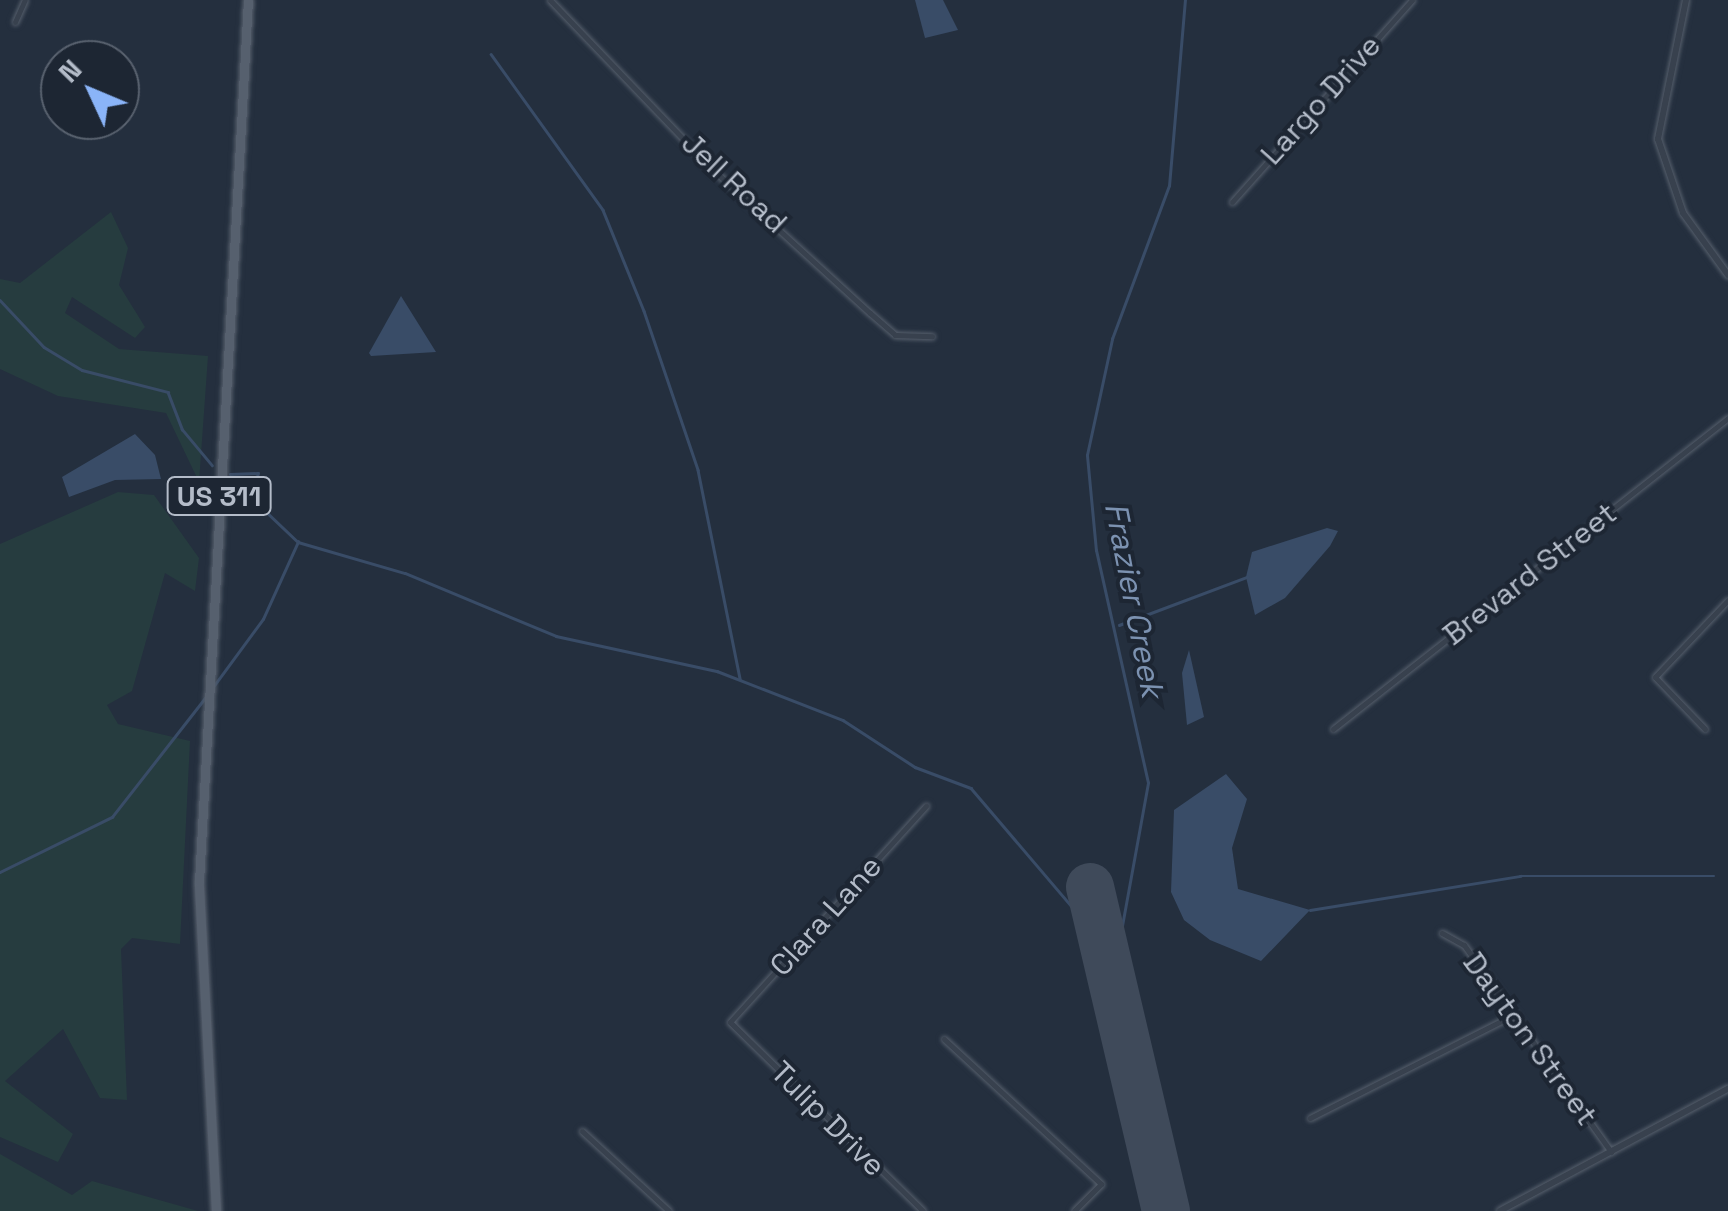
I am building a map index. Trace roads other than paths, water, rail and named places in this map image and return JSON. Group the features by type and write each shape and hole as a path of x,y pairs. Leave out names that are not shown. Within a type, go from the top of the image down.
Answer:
{"main road":[{"name":"US 311","path":"216,1211 199,882 248,0"}],"street":[{"path":"16,22 25,0"},
{"name":"Jell Road","path":"550,0 710,166 895,335 932,336"},
{"name":"Largo Drive","path":"1232,202 1412,0"},
{"path":"1686,0 1658,139 1683,214 1728,275"},
{"name":"Brevard Street","path":"1332,730 1728,418"},
{"path":"1705,729 1655,677 1728,600"},
{"name":"Clara Lane","path":"734,1026 926,806"},
{"name":"Dayton Street","path":"1442,932 1464,944 1611,1152"},
{"path":"1310,1118 1515,1014"},
{"name":"Tulip Drive","path":"734,1026 924,1211"},
{"path":"944,1039 1101,1184 1074,1211"},
{"path":"1500,1211 1728,1089"},
{"path":"582,1131 669,1211"}],"water":[{"path":"915,0 943,0 958,30 925,38"},
{"path":"401,296 436,352 371,356 369,353"},
{"path":"135,434 155,455 161,479 115,480 69,497 62,477"},
{"path":"1327,528 1338,531 1330,546 1285,598 1255,615 1246,577 1252,552"},
{"path":"1189,650 1204,717 1187,725 1182,673"},
{"path":"1226,774 1247,799 1232,848 1238,889 1310,910 1261,961 1210,940 1184,920 1171,892 1174,810"}],"waterway":[{"name":"Frazier Creek","path":"1165,1211 1144,1160 1117,1014 1116,959 1148,783 1096,551 1087,455 1112,339 1169,186 1185,0"},
{"path":"491,54 603,210 644,311 698,470 740,679"},
{"path":"0,300 44,347 82,370 168,392 182,429 212,465"},
{"path":"230,474 258,473 256,502 298,542 405,573 556,636 717,671 843,720 915,767 971,788 1115,957"},
{"path":"213,687 263,619 298,542"},
{"name":"Frazier Creek","path":"1119,625 1247,577"},
{"path":"0,872 112,817 205,698"},
{"path":"1310,910 1520,876 1714,876"}]}
